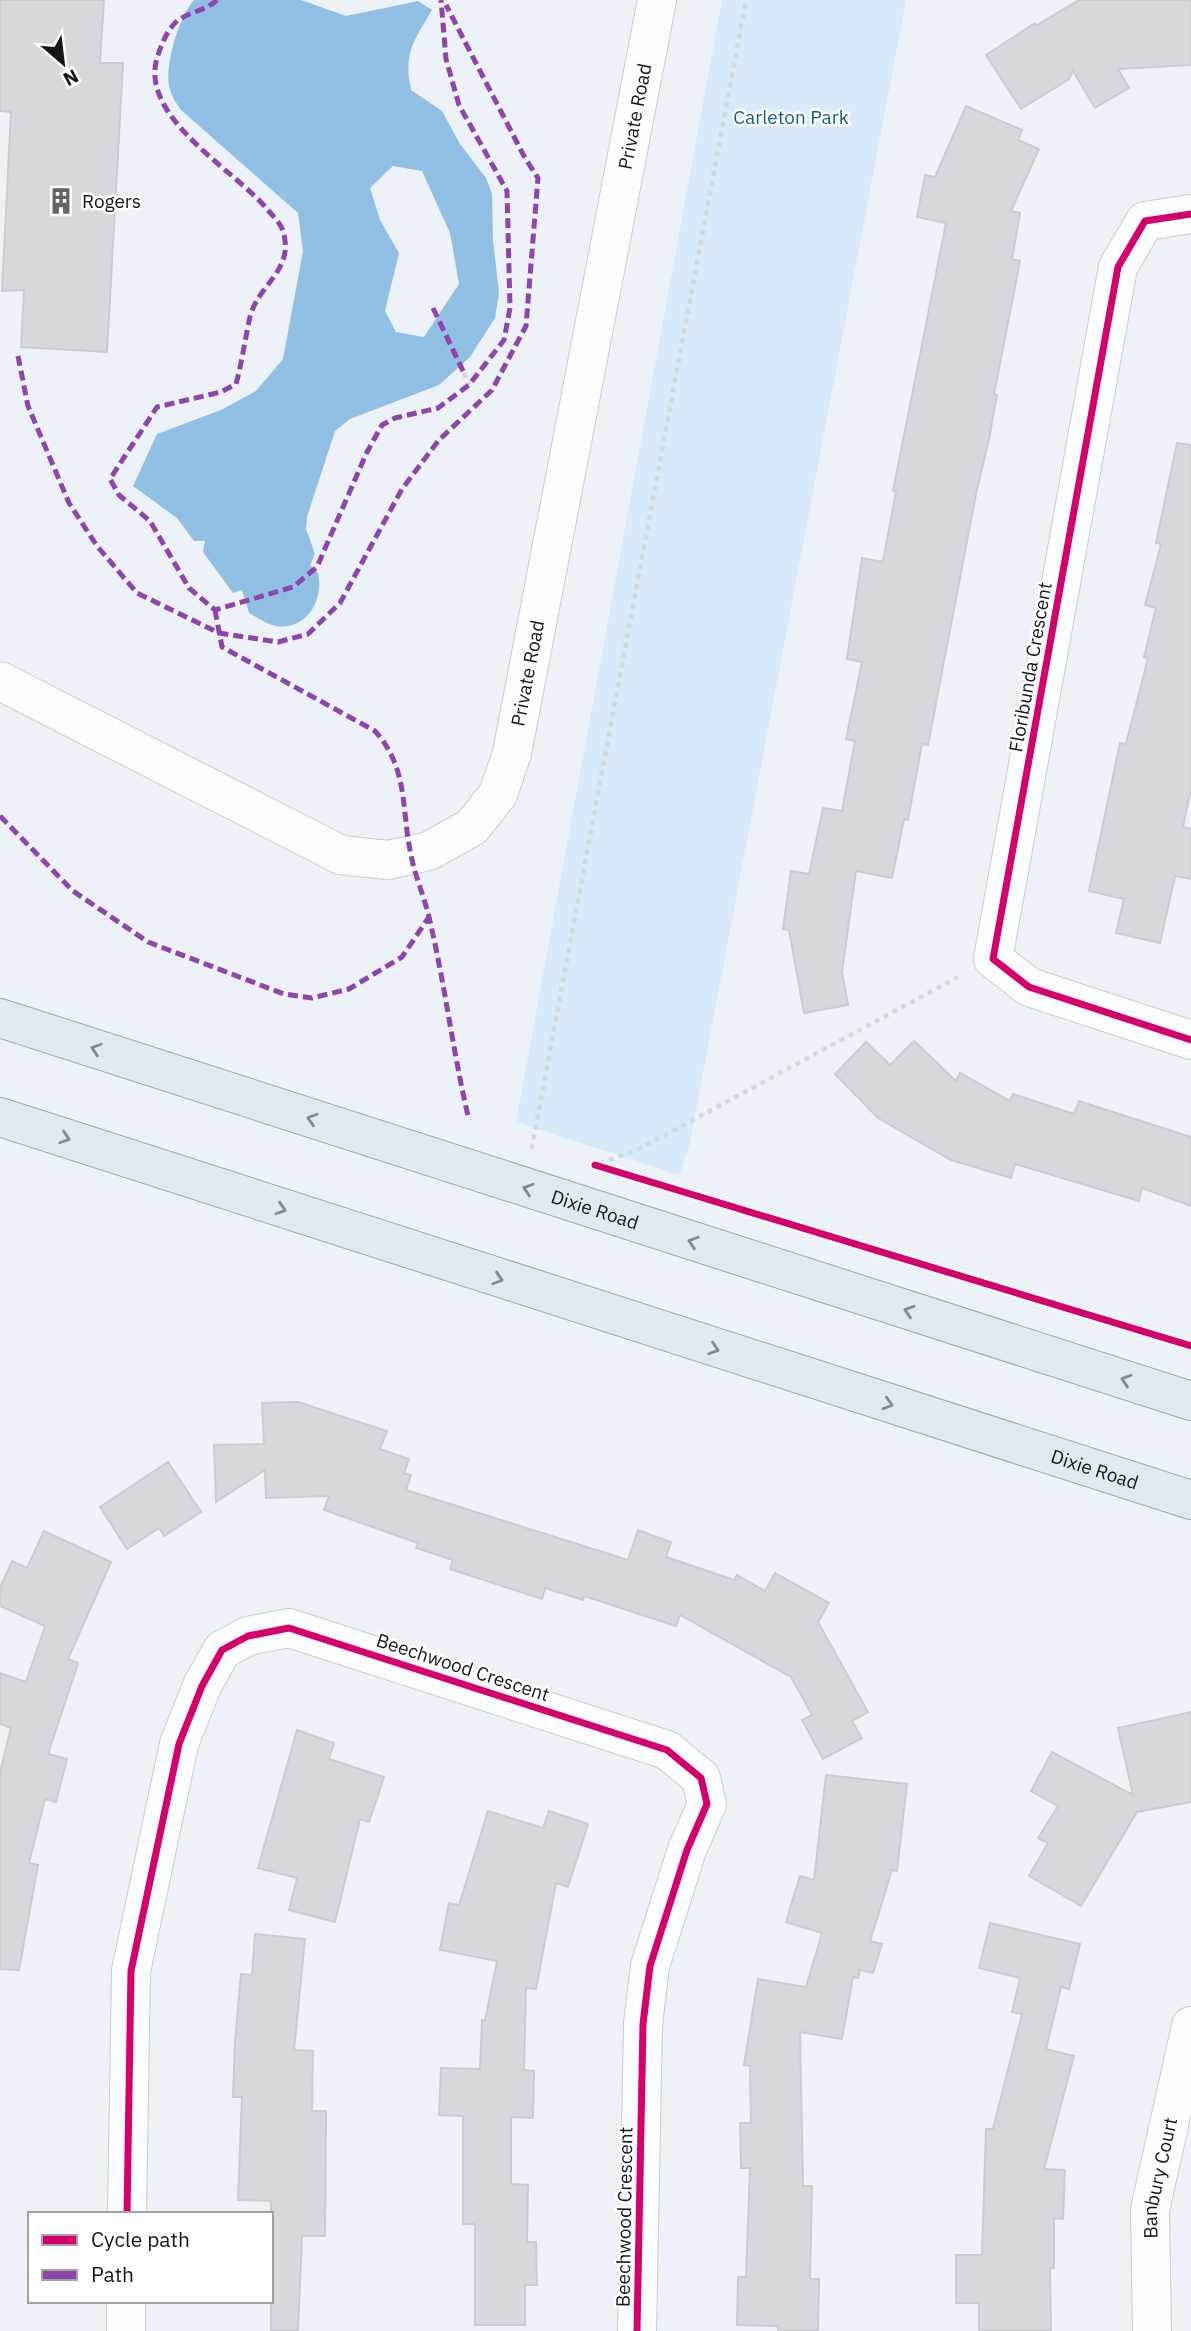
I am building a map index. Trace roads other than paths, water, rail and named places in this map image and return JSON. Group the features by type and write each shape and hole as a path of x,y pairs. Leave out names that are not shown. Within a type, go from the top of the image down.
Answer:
{"main road":[{"name":"Dixie Road","path":"0,1018 1191,1401"},
{"name":"Dixie Road","path":"0,1117 1191,1500"}],"street":[{"name":"Private Road","path":"0,681 341,855 388,860 429,851 472,827 498,794 512,753 657,0"},
{"name":"Floribunda Crescent","path":"1191,214 1145,221 1118,267 993,959 1029,987 1191,1040"},
{"name":"Beechwood Crescent","path":"127,2212 131,1971 179,1744 202,1686 222,1650 248,1636 289,1628 667,1749 701,1778 707,1804 687,1850 650,1966 643,2024 637,2331"},
{"name":"Banbury Court","path":"1152,2331 1150,2210 1191,2026"},
{"path":"125,2331 126,2303"}],"water":[{"path":"194,0 301,0 346,16 418,1 432,10 415,39 409,57 411,90 442,111 460,144 486,178 492,194 493,240 499,293 495,318 470,357 439,385 350,419 335,431 307,517 306,529 315,554 310,565 318,573 318,595 309,614 292,625 269,624 249,613 242,590 233,593 203,552 205,541 194,541 177,518 133,486 157,434 221,410 256,391 283,359 303,251 298,213 181,110 172,95 168,81 171,57 178,30","holes":["393,166 422,171 450,233 459,284 424,337 396,332 385,311 399,253 380,220 370,188"]}],"place":[{"name":"Rogers","path":"61,201"}],"park label":[{"name":"Carleton Park","path":"791,117"}]}
